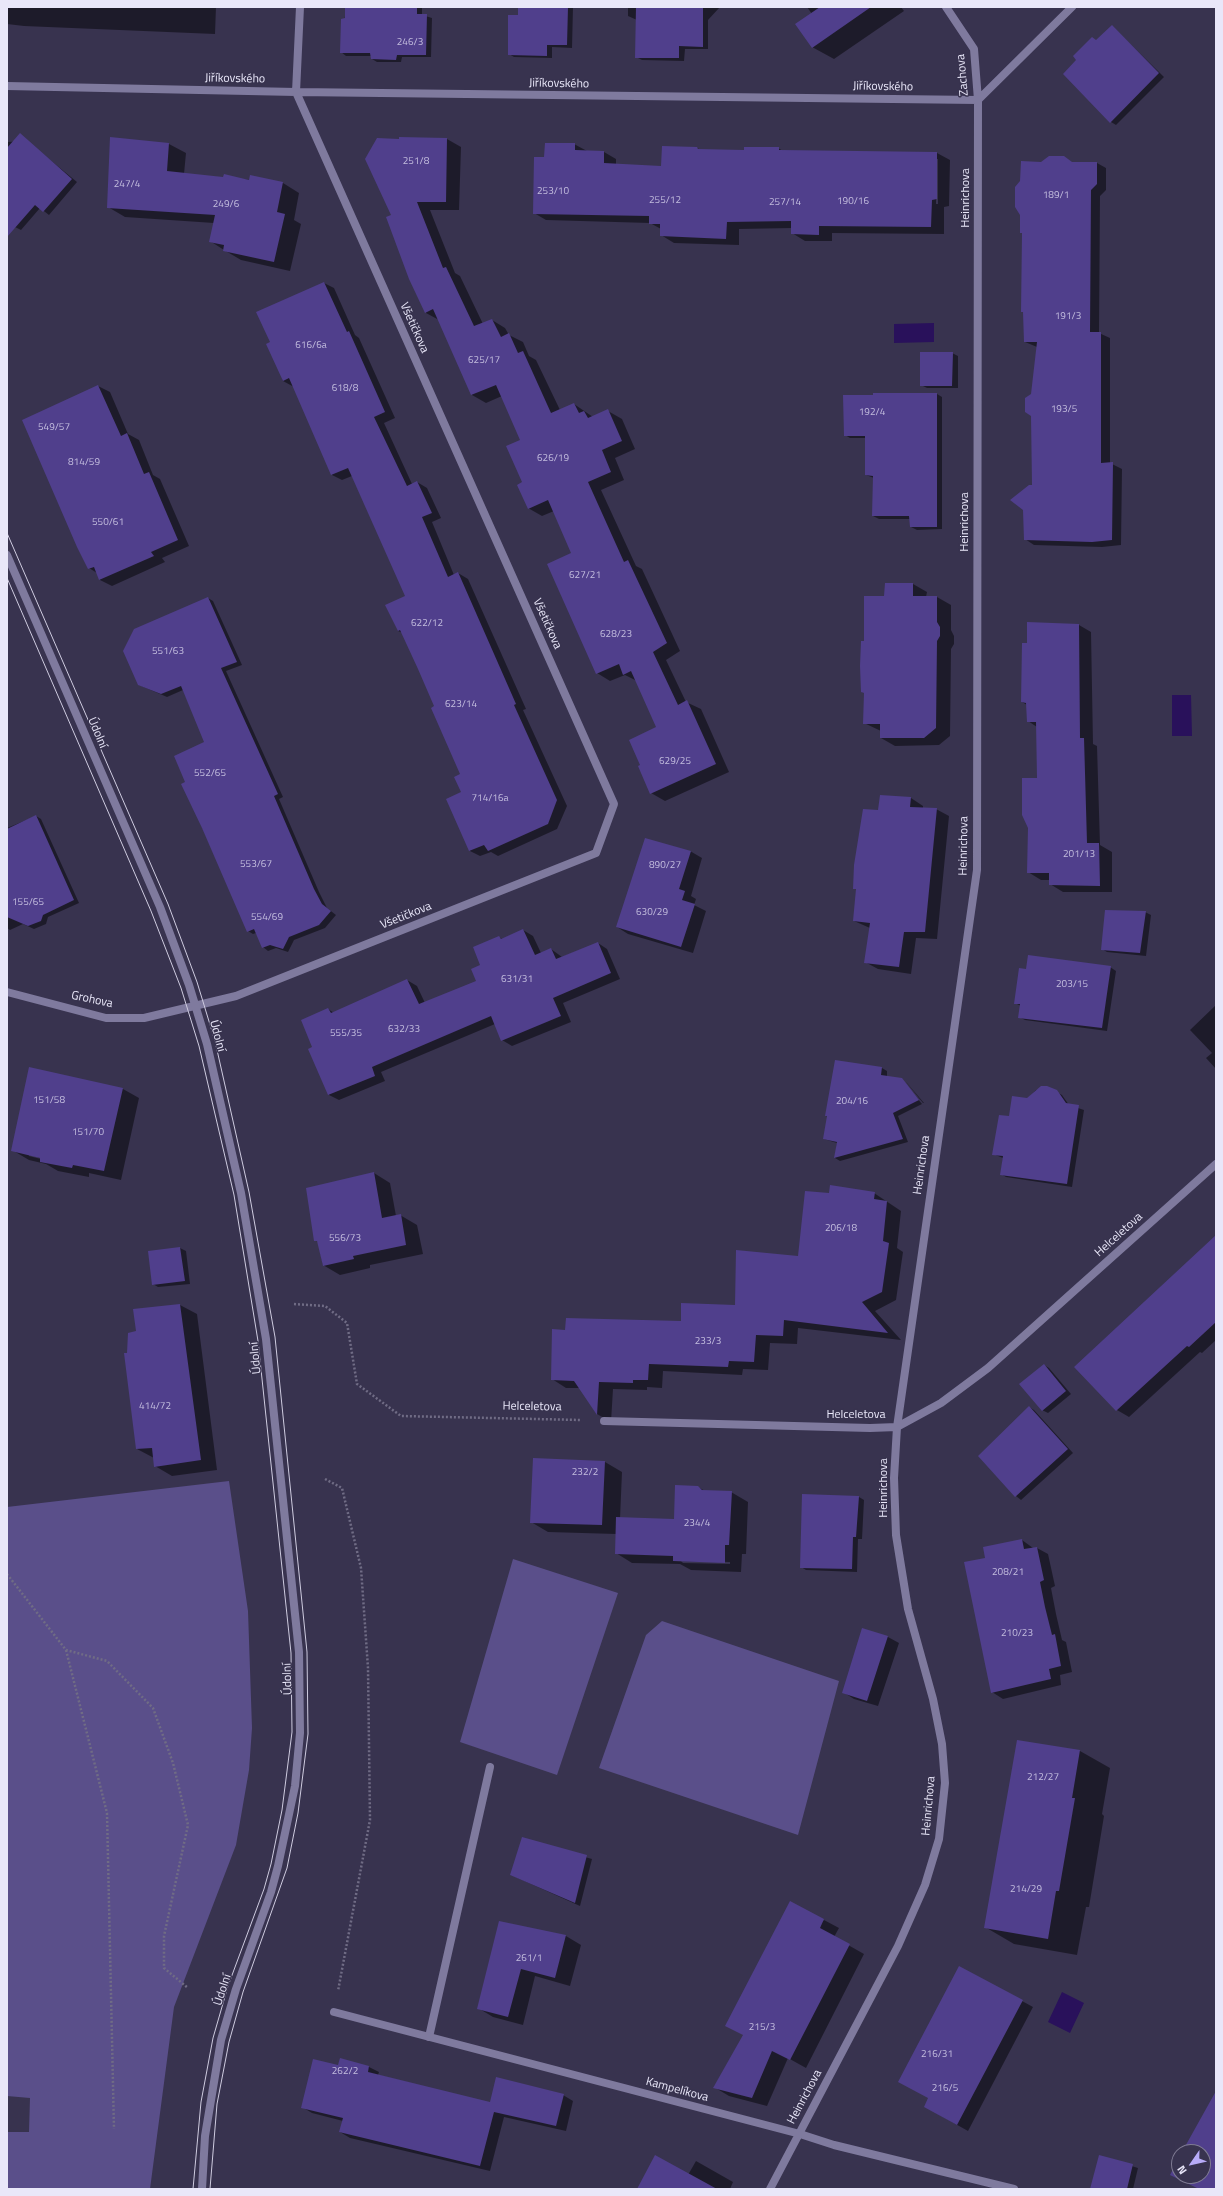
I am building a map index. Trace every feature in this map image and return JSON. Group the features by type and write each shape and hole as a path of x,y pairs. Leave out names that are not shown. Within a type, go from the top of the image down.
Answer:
{"street":[{"name":"Všetičkova","path":"196,1006 236,996 596,853 614,804 296,92 300,7"},
{"name":"Zachova","path":"946,7 974,49 978,100"},
{"path":"978,100 1072,7"},
{"name":"Jiříkovského","path":"7,86 296,92 978,100"},
{"name":"Heinrichova","path":"770,2189 898,1946 925,1885 938,1839 945,1783 942,1744 933,1699 908,1609 896,1535 894,1478 897,1427 977,870 978,100"},
{"name":"Údolní","path":"7,555 160,907 196,1006 207,1044 240,1186 261,1299 301,1677 300,1733 290,1812 271,1892 236,1990 221,2040 205,2136 202,2189"},
{"name":"Grohova","path":"7,992 106,1018 144,1018 196,1006"},
{"name":"Helceletova","path":"604,1420 870,1428 897,1427 941,1402 988,1368 1216,1164"},
{"path":"429,2037 490,1767"},
{"name":"Kampelíkova","path":"334,2012 800,2134 834,2145 1014,2189"}],"path":[{"name":"Helceletova","path":"294,1304 325,1306 347,1323 357,1384 401,1416 604,1420"},
{"path":"325,1479 342,1488 361,1568 368,1668 370,1820 334,2012"},
{"path":"7,1574 66,1650 107,1813 114,2129"},
{"path":"66,1650 107,1662 153,1708 173,1763 188,1825 164,1936 164,1968 188,1988"}],"shaded area":[{"path":"934,323 934,342 894,343 894,324"},
{"path":"1172,695 1191,695 1192,736 1172,736"},
{"path":"229,1481 248,1611 252,1728 249,1770 236,1845 174,2007 150,2189 7,2189 7,2132 29,2132 30,2098 7,2096 7,1507"},
{"path":"513,1559 618,1593 557,1775 460,1742"},
{"path":"662,1621 839,1681 798,1835 599,1768 646,1635"},
{"path":"1062,1992 1084,2003 1070,2033 1048,2022"}],"building":[{"path":"345,7 417,7 417,14 427,14 426,55 397,55 396,60 371,59 370,53 340,53 341,19 345,18"},
{"path":"518,7 568,7 567,45 547,45 547,56 508,55 508,15 518,15"},
{"path":"636,7 703,7 703,47 679,46 679,58 635,58"},
{"path":"820,7 871,7 812,48 795,24"},
{"path":"1112,25 1159,73 1110,123 1063,74 1076,60 1073,56 1092,37 1096,40"},
{"path":"20,133 72,179 43,212 35,205 7,237 7,148"},
{"path":"110,137 169,143 167,171 223,177 224,174 249,180 250,175 283,182 277,212 285,214 274,262 223,251 224,245 209,242 215,215 107,208"},
{"path":"399,137 447,138 446,202 417,202 443,268 446,267 474,326 492,319 501,337 509,333 518,353 523,351 551,413 574,403 579,413 584,411 588,418 608,409 622,441 602,450 611,472 588,482 624,562 628,560 667,643 653,652 678,705 687,700 716,764 650,794 629,740 656,727 631,671 623,675 619,664 596,674 547,564 571,553 548,500 528,509 517,485 522,482 506,446 520,440 496,385 471,395 433,309 425,313 409,279 386,217 391,215 365,159 377,138 399,139"},
{"path":"545,143 575,143 575,150 604,151 604,163 661,166 662,146 697,147 698,149 744,150 744,147 779,147 779,150 937,152 937,199 932,200 931,227 819,226 819,235 791,234 791,221 727,222 726,239 660,236 660,224 649,224 649,216 533,214 534,157 544,157"},
{"path":"1049,156 1064,156 1072,162 1097,162 1097,184 1091,190 1090,332 1101,332 1101,463 1113,462 1112,540 1092,542 1024,540 1023,510 1010,500 1029,485 1032,485 1031,416 1025,412 1025,398 1031,394 1037,342 1024,342 1023,312 1021,312 1022,233 1020,233 1020,215 1015,207 1015,187 1020,181 1021,161 1041,162"},
{"path":"324,282 347,332 349,331 385,412 374,417 407,486 417,481 432,513 422,517 448,577 458,572 516,704 514,705 557,800 548,824 488,851 484,845 469,851 446,799 461,792 454,777 460,774 431,708 434,706 418,669 400,630 398,631 385,605 405,596 348,468 331,475 289,378 283,381 266,344 270,342 256,312"},
{"path":"920,352 953,352 952,386 920,386"},
{"path":"98,385 121,436 127,433 144,474 149,472 178,540 151,552 154,556 99,580 94,567 88,569 77,547 22,420"},
{"path":"873,393 937,393 937,527 910,527 909,516 872,516 873,476 865,475 865,436 844,436 843,395 873,395"},
{"path":"885,583 913,583 913,596 937,596 937,622 940,627 940,636 937,641 936,728 924,738 880,738 880,724 863,724 864,693 861,692 860,666 861,641 864,641 864,596 884,596"},
{"path":"208,597 237,662 221,668 278,794 274,796 314,889 322,904 331,911 319,925 289,937 283,949 270,945 262,948 254,929 247,932 202,828 181,784 185,782 174,756 204,742 181,686 161,694 138,685 123,651 134,629"},
{"path":"1027,622 1079,624 1080,738 1084,738 1087,843 1099,843 1100,886 1049,885 1049,873 1027,873 1028,828 1022,815 1022,778 1037,778 1036,722 1027,722 1026,703 1021,702 1022,643 1027,643"},
{"path":"880,795 911,797 910,807 937,808 925,932 904,932 899,967 864,963 870,923 853,921 856,889 853,889 854,865 863,809 878,810"},
{"path":"36,815 74,900 43,915 41,921 28,926 7,917 7,829"},
{"path":"645,838 691,851 679,889 685,891 682,900 695,904 681,947 616,927"},
{"path":"1105,910 1146,911 1140,953 1101,950"},
{"path":"523,929 535,955 551,948 556,959 598,942 611,973 553,998 561,1016 501,1041 491,1016 372,1067 375,1076 328,1095 308,1049 312,1047 301,1020 328,1008 331,1013 407,979 419,1004 476,981 471,969 480,965 473,947 499,936 501,939"},
{"path":"1028,955 1111,966 1102,1028 1018,1018 1020,1004 1014,1004 1019,968 1026,969"},
{"path":"835,1060 882,1067 881,1075 902,1078 919,1100 893,1113 903,1139 834,1158 837,1142 823,1139 827,1116 825,1116"},
{"path":"29,1067 123,1088 104,1171 73,1165 72,1168 40,1162 40,1158 11,1151"},
{"path":"1041,1086 1047,1086 1057,1090 1066,1103 1079,1105 1067,1184 1000,1175 1003,1156 992,1155 999,1115 1009,1116 1012,1096 1027,1098"},
{"path":"374,1172 382,1218 401,1214 406,1245 353,1256 354,1259 323,1266 317,1241 314,1241 306,1188"},
{"path":"830,1185 875,1192 874,1199 887,1201 883,1241 889,1243 882,1292 862,1302 888,1333 784,1320 783,1336 756,1335 754,1362 729,1361 728,1367 649,1364 648,1380 633,1380 633,1383 599,1382 597,1415 574,1381 551,1380 552,1329 565,1330 566,1318 681,1321 681,1303 735,1305 736,1250 798,1256 805,1191 829,1193"},
{"path":"1216,1235 1216,1322 1189,1347 1187,1346 1116,1411 1074,1367"},
{"path":"180,1247 185,1281 152,1285 148,1251"},
{"path":"180,1304 201,1460 154,1467 152,1448 136,1449 124,1353 127,1353 128,1333 136,1331 133,1309"},
{"path":"1044,1364 1066,1391 1042,1411 1019,1384"},
{"path":"1029,1406 1068,1449 1015,1497 978,1456"},
{"path":"533,1458 605,1461 602,1525 530,1523"},
{"path":"675,1485 698,1486 702,1490 732,1491 729,1545 725,1545 725,1563 673,1561 673,1556 615,1554 616,1517 674,1519"},
{"path":"802,1494 859,1496 856,1537 853,1537 852,1569 800,1568"},
{"path":"1022,1539 1024,1549 1037,1547 1044,1580 1040,1582 1045,1607 1052,1635 1055,1634 1061,1666 1049,1669 1051,1679 991,1693 964,1562 985,1558 983,1547"},
{"path":"862,1628 888,1636 867,1701 842,1693"},
{"path":"1017,1740 1080,1750 1072,1798 1075,1798 1059,1891 1056,1891 1048,1939 984,1928"},
{"path":"522,1837 587,1855 575,1903 510,1875"},
{"path":"790,1901 824,1919 820,1928 850,1944 790,2060 772,2051 752,2098 713,2088 743,2035 725,2026"},
{"path":"499,1921 566,1935 555,1978 521,1969 508,2017 477,2009"},
{"path":"959,1966 1023,2000 957,2125 924,2107 928,2098 898,2082"},
{"path":"340,2058 369,2066 368,2072 490,2102 496,2077 564,2094 556,2126 494,2112 480,2166 339,2132 343,2118 301,2108 313,2059 338,2065"},
{"path":"1216,2091 1216,2189 1199,2189 1189,2184 1211,2184 1211,2144 1186,2144"},
{"path":"655,2155 717,2189 637,2189"},
{"path":"1099,2155 1133,2164 1127,2189 1090,2189"}],"tram line":[{"path":"7,533 168,904 197,982 215,1041 249,1192 275,1337 307,1652 308,1734 298,1813 287,1868 243,1992 229,2042 217,2104 210,2189"},
{"path":"7,578 151,911 181,988 199,1046 234,1195 258,1341 291,1653 292,1732 282,1810 271,1864 264,1889 228,1986 213,2038 201,2102 193,2189"}]}
